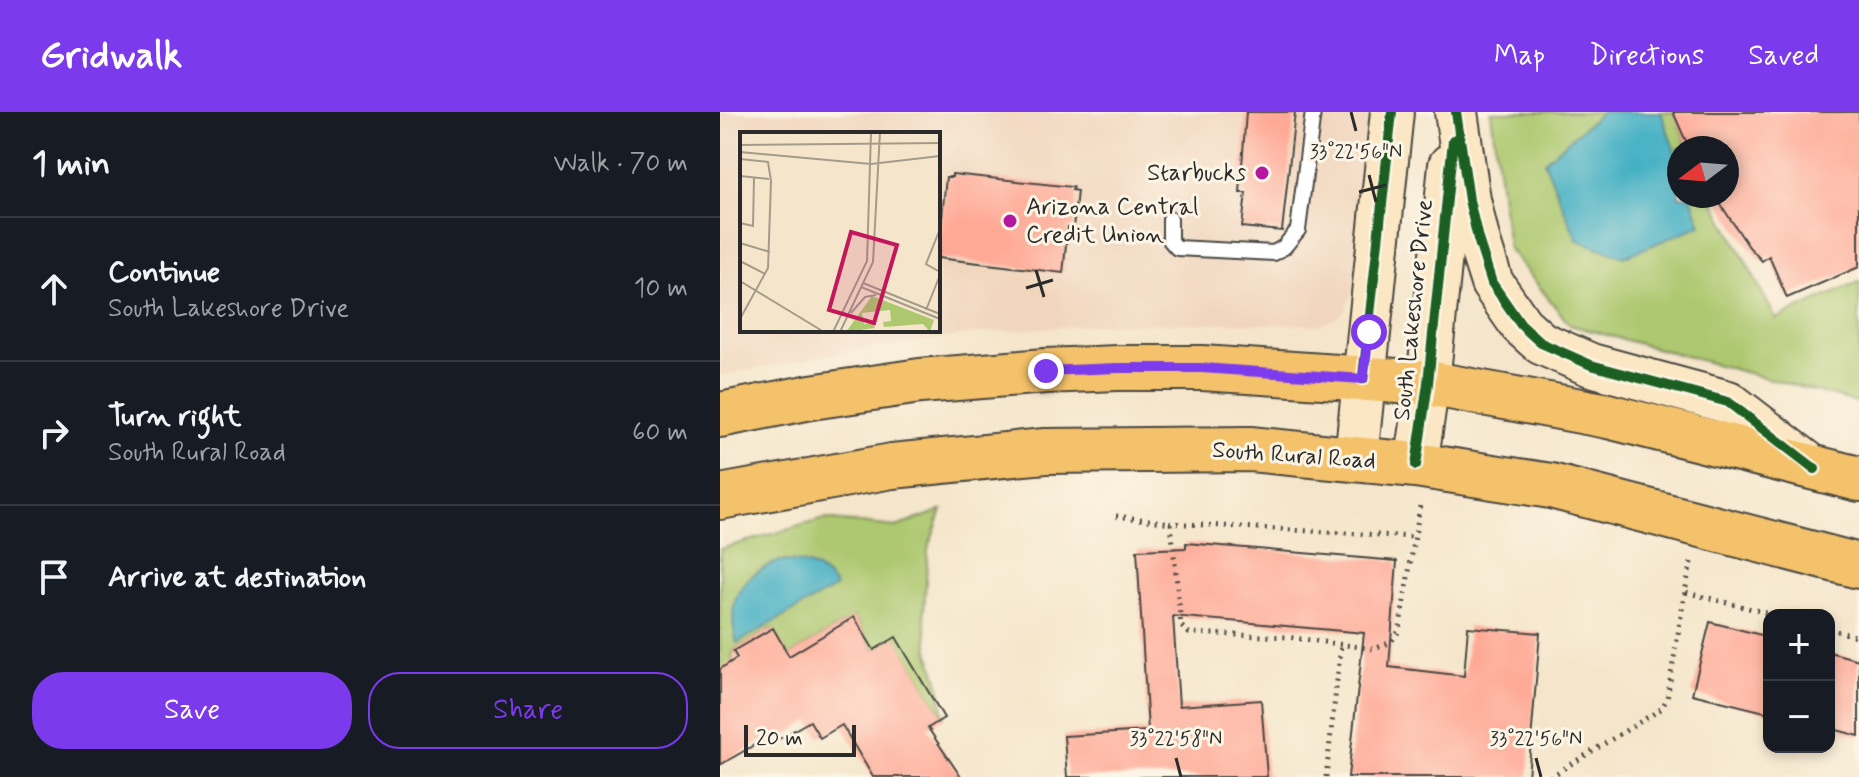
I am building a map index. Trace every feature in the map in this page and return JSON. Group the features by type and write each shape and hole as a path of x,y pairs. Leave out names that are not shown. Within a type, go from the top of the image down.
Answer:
{"main road":[{"path":"720,415 811,397 920,381 1046,371 1202,368 1428,383 1608,416 1859,479"},
{"name":"South Rural Road","path":"720,497 892,466 1045,451 1250,449 1356,458 1418,483 1551,486 1859,566"}],"street":[{"name":"South Lakeshore Drive","path":"1356,458 1392,112"},
{"name":"South Lakeshore Drive","path":"1418,483 1456,112"},
{"path":"1456,112 1478,239 1492,283 1521,325 1541,343 1591,365 1728,402 1815,469"}],"lane":[{"path":"1170,219 1170,240 1177,248 1274,253 1284,247 1298,230 1313,112"}],"path":[{"path":"1116,516 1171,523 1181,626 1189,633 1287,637 1374,649 1391,642 1399,631 1415,537 1418,483"},
{"path":"1164,522 1415,537"},
{"path":"1550,777 1661,709 1667,699 1692,556"},
{"path":"1685,592 1763,612"},
{"path":"1835,631 1859,637"},
{"path":"1326,777 1341,645"}],"shaded area":[{"path":"720,112 1371,112 1355,285 1345,310 1336,318 1318,325 1099,324 979,333 837,353 720,376"}],"green space":[{"path":"1491,112 1674,112 1683,136 1667,136 1667,208 1717,208 1776,319 1859,282 1859,403 1570,325 1508,248"},
{"path":"942,510 928,549 924,612 929,653 939,683 944,718 896,638 874,650 854,617 789,656 772,628 733,651 731,684 720,689 720,549 824,519 896,527"}],"water":[{"path":"1602,112 1661,112 1669,136 1667,136 1667,208 1695,208 1701,225 1624,257 1577,240 1544,161"},
{"path":"781,561 812,566 825,574 836,587 737,643 733,614 739,591 755,573"}],"building":[{"name":"Starbucks","path":"1246,112 1295,112 1282,231 1242,227 1246,193 1240,193"},
{"path":"1673,112 1859,112 1859,267 1787,298 1769,256 1762,261 1723,208 1739,208 1739,136 1684,136"},
{"name":"Arizona Central Credit Union","path":"952,174 1073,187 1072,190 1077,191 1073,228 1068,227 1063,273 940,258 946,177 952,177"},
{"path":"1186,543 1397,561 1389,667 1464,676 1468,627 1540,633 1528,777 1348,777 1364,633 1173,616 1179,706 1261,700 1267,777 1067,777 1064,736 1148,731 1137,550 1186,548"},
{"path":"854,617 874,650 896,637 944,718 928,728 961,777 873,777 842,725 820,738 810,721 765,747 761,741 720,765 720,669 737,658 733,651 773,628 789,656"},
{"path":"1710,622 1763,635 1763,712 1692,694"},
{"path":"1835,654 1859,660 1859,736 1835,730"}],"cycle path":[{"path":"1363,379 1392,112"},
{"path":"1456,112 1478,239 1492,283 1521,325 1541,343 1591,365 1728,402 1815,469"},
{"path":"1416,465 1428,383 1453,140"}],"place":[{"name":"Starbucks","path":"1262,173"},
{"name":"Arizona Central Credit Union","path":"1010,221"}],"route":[{"path":"1046,371 1202,368 1363,379 1369,332"}]}
